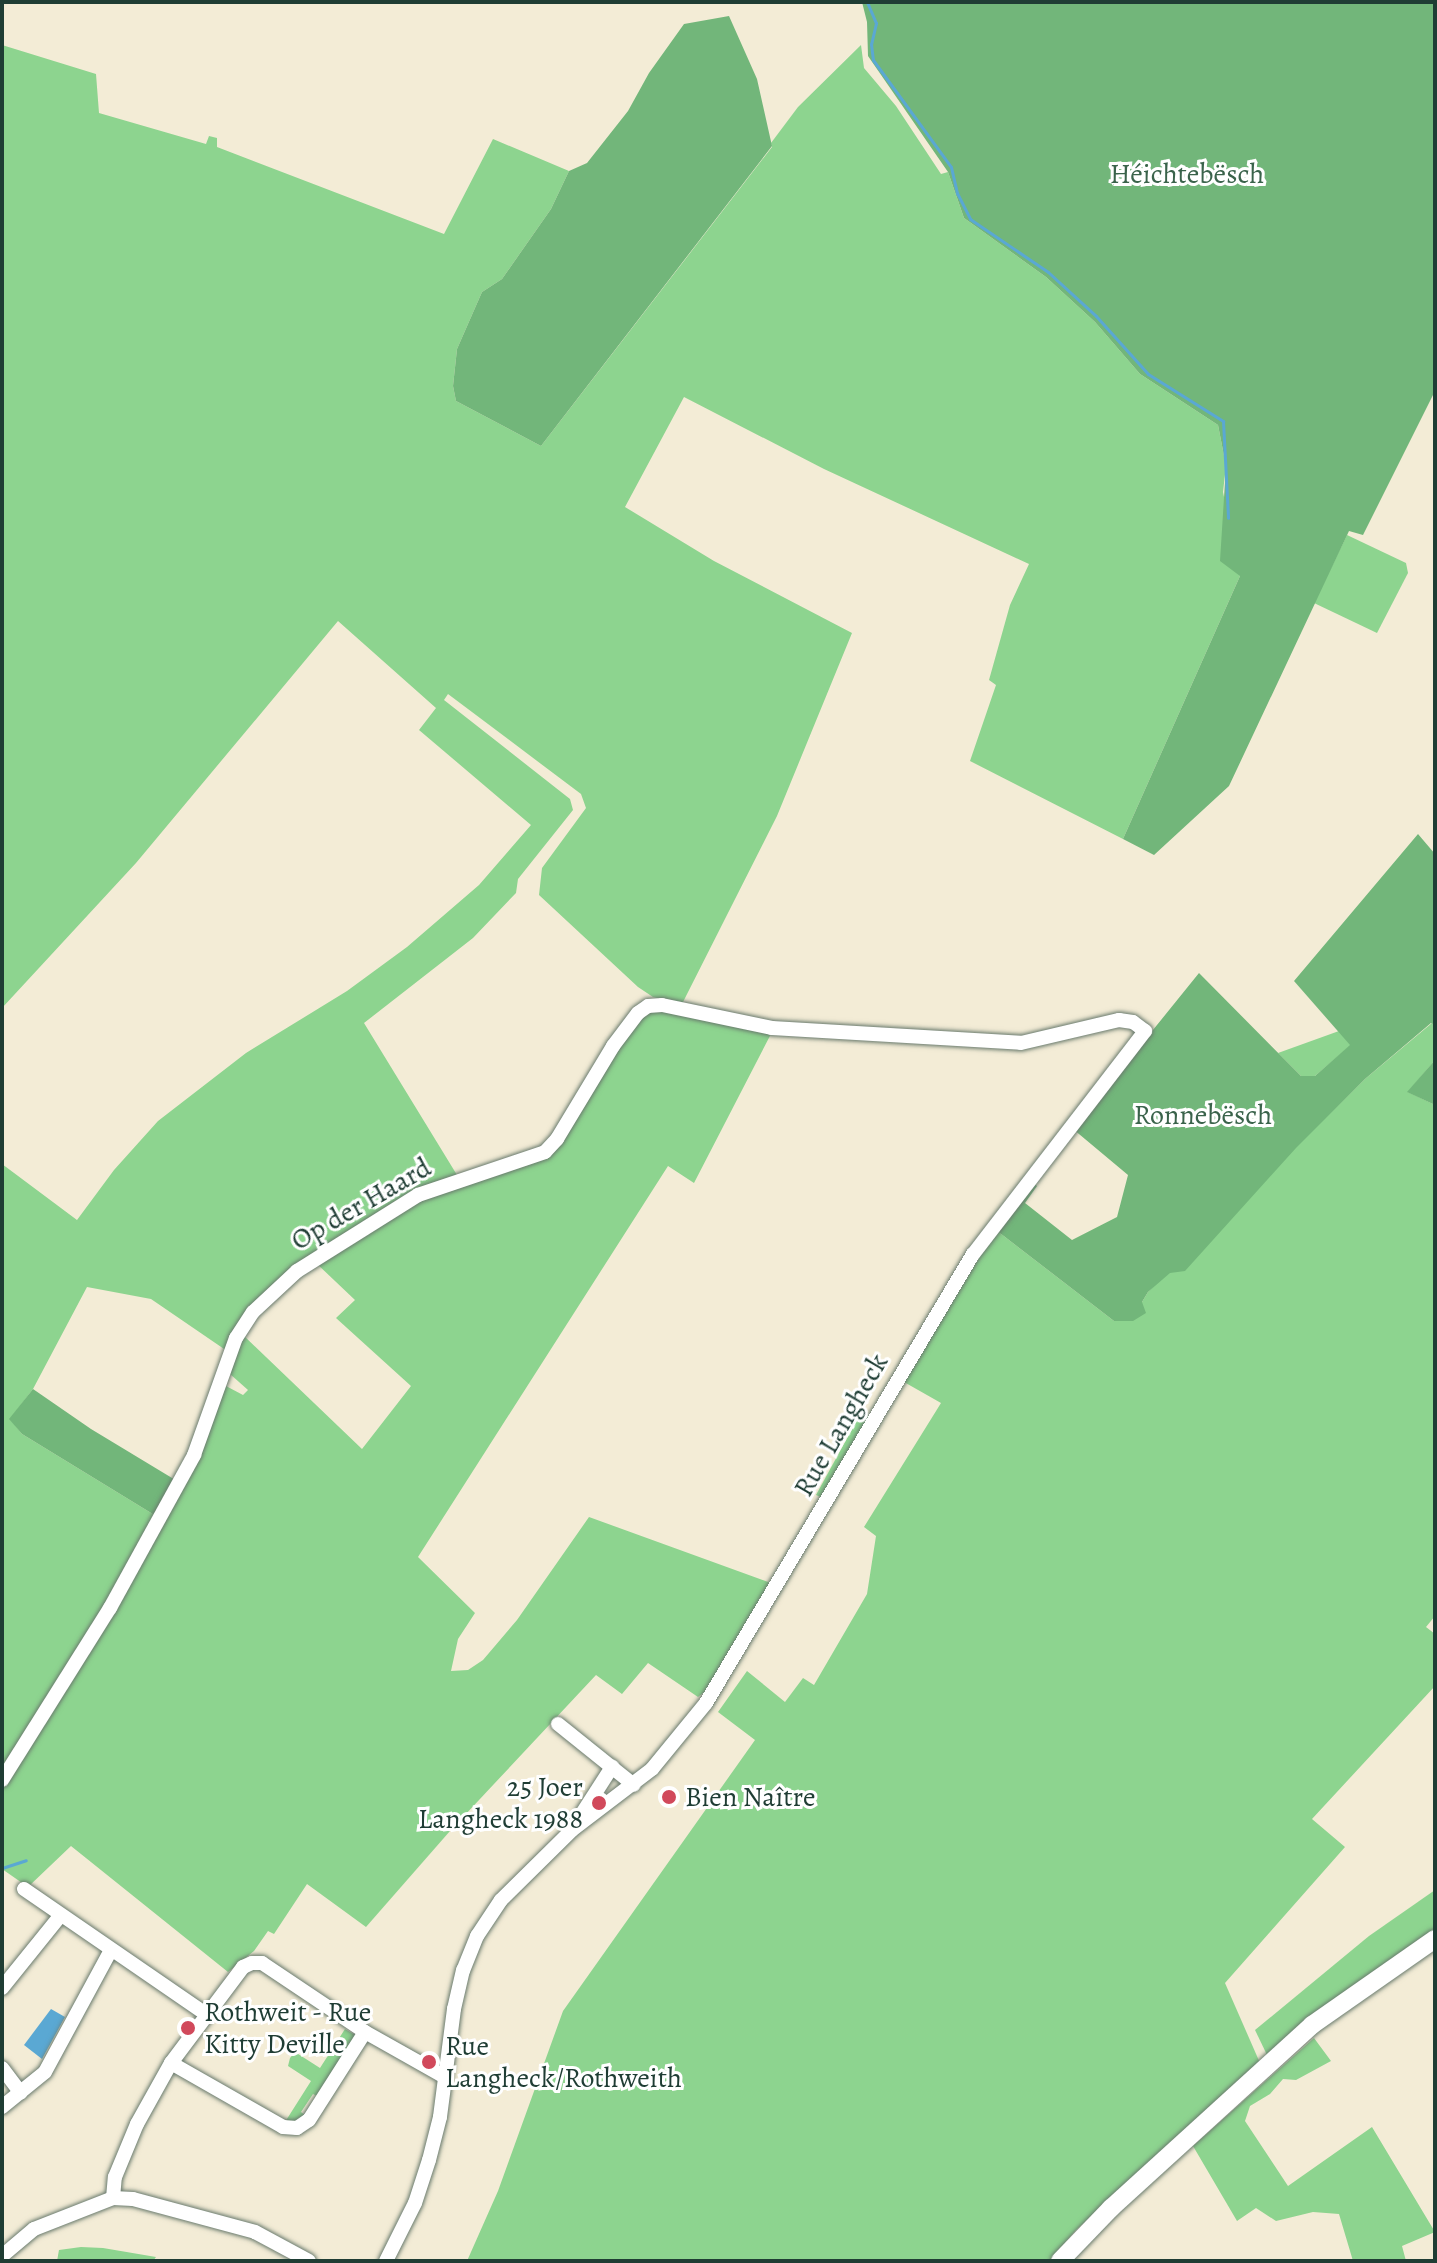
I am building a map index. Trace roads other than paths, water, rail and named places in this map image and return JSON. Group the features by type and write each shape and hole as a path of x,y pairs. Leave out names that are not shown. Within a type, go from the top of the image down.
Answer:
{"main road":[{"path":"1060,2261 1111,2208 1312,2025 1435,1939"}],"street":[{"name":"Op der Haard","path":"2,1780 110,1608 194,1455 236,1338 253,1312 278,1285 306,1264 418,1195 545,1152 557,1139 613,1046 638,1013 648,1006 662,1005 772,1028 1021,1043 1119,1020 1133,1022 1145,1031"},
{"name":"Rue Langheck","path":"386,2261 415,2203 440,2117 454,2009 463,1970 477,1936 501,1900 572,1830 634,1785 678,1740 706,1703 973,1254 1145,1031"},
{"path":"558,1724 634,1785"},
{"name":"Rue Langheck","path":"572,1830 612,1767"},
{"path":"24,1889 200,2010"},
{"path":"2,1988 60,1916"},
{"path":"2,2107 45,2072 111,1950"},
{"path":"113,2198 115,2177 137,2124 171,2063 243,1967 252,1963 262,1963 365,2032 445,2077"},
{"path":"171,2063 283,2127 297,2128 309,2120 365,2032"},
{"path":"2,2068 21,2093"},
{"path":"2,2256 34,2229 113,2198 133,2199 255,2232 309,2261"}],"water":[{"path":"51,2009 65,2017 42,2059 24,2045"}],"waterway":[{"path":"867,2 876,23 871,44 873,60 951,167 957,193 970,219 1048,272 1096,316 1148,374 1223,421 1228,518"},
{"path":"2,1868 26,1860"}],"place":[{"name":"Bien Naître","path":"669,1797"},
{"name":"25 Joer Langheck 1988","path":"599,1803"},
{"name":"Rothweit - Rue Kitty Deville","path":"188,2028"},
{"name":"Rue Langheck/Rothweith","path":"429,2062"}],"park label":[{"name":"Héichtebësch","path":"1187,174"},
{"name":"Ronnebësch","path":"1203,1115"}]}
